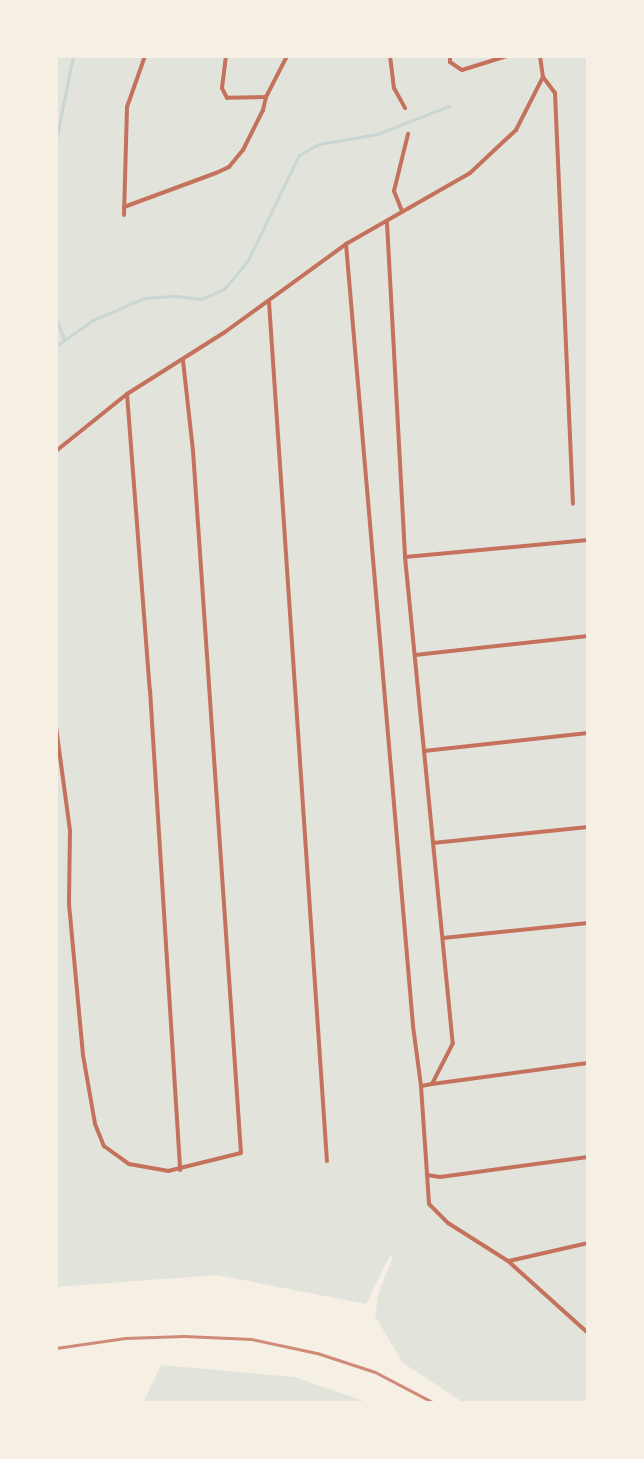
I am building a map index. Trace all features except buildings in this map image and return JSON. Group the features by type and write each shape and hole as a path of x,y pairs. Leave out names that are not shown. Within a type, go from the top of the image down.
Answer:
{"street":[{"path":"124,215 127,107 145,56"},
{"path":"226,56 222,88 227,98 266,97"},
{"path":"124,207 229,167 252,135 266,97 287,56"},
{"path":"390,56 394,88 405,108"},
{"path":"450,56 450,62 462,70 507,56"},
{"path":"540,56 543,77 555,93 573,504"},
{"path":"56,451 91,427 127,394 183,361 346,244 455,183 495,152 516,130 543,77"},
{"path":"402,211 394,191 408,134"},
{"path":"387,223 405,557 453,1043 432,1084"},
{"path":"346,244 429,1204 435,1212 508,1261 587,1333"},
{"path":"269,302 327,1161"},
{"path":"56,727 70,830 69,904 81,1040 95,1124 104,1146 129,1164 180,1170 241,1153 193,451 183,361"},
{"path":"127,394 150,690 180,1170"},
{"path":"405,557 588,540"},
{"path":"415,655 588,636"},
{"path":"424,751 588,733"},
{"path":"433,843 588,827"},
{"path":"443,938 588,923"},
{"path":"421,1086 588,1063"},
{"path":"427,1175 440,1177 588,1157"},
{"path":"508,1261 588,1243"}],"shaded area":[{"path":"56,56 588,56 588,1403 464,1403 403,1363 375,1316 379,1291 393,1257 390,1255 366,1304 217,1275 56,1287"},
{"path":"161,1365 294,1377 370,1403 143,1403"}],"waterway":[{"path":"56,140 73,56"},
{"path":"56,346 93,320 144,298 176,296 201,299 224,289 248,260 299,155 319,144 377,134 449,106"},
{"path":"56,320 64,338"}],"railway":[{"path":"56,1348 125,1338 184,1336 251,1339 317,1353 375,1372 434,1403"}]}
